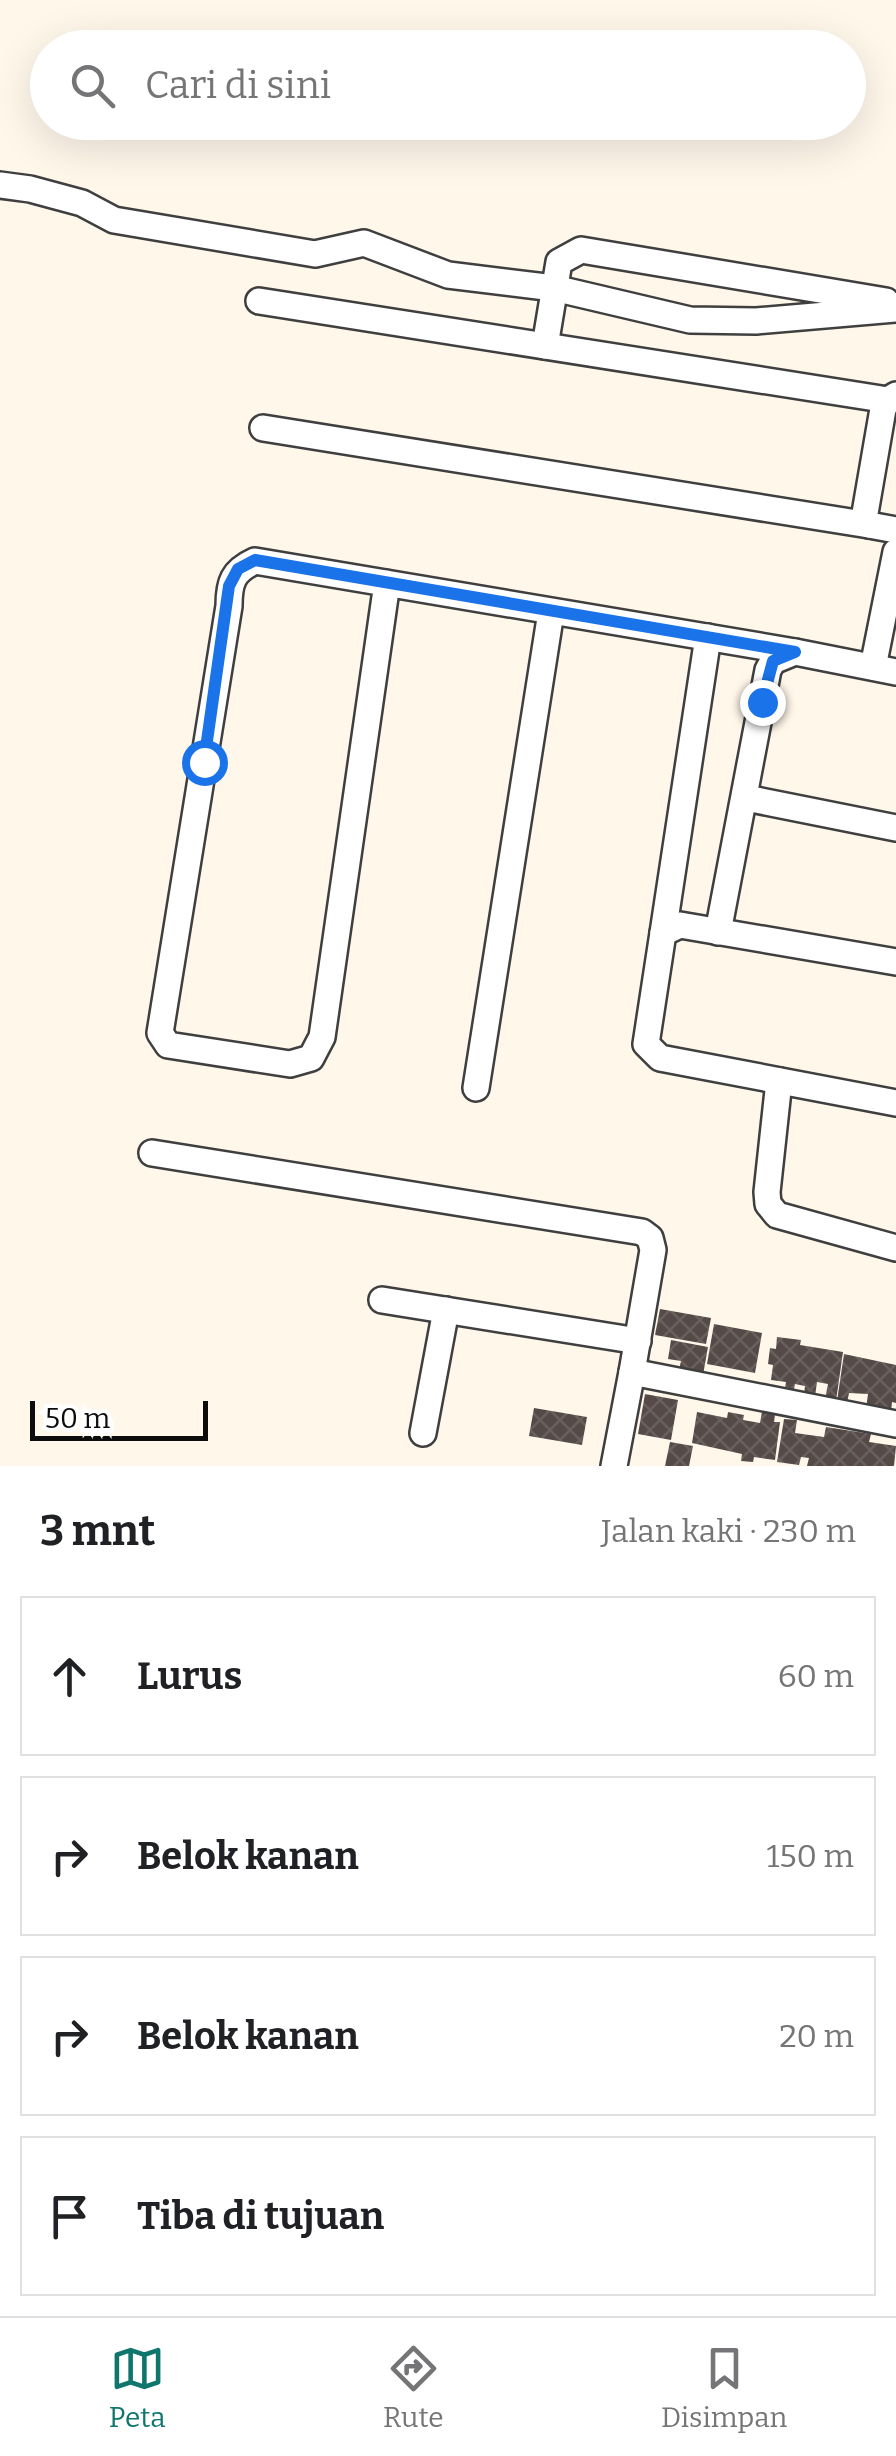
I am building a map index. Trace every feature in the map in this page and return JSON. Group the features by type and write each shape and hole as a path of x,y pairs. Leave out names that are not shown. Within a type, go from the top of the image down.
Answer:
{"street":[{"path":"0,185 82,203 114,220 314,254 364,243 448,275 554,288 690,320 756,322 896,306"},
{"path":"545,346 559,262 581,250 896,306"},
{"path":"259,301 892,398 864,511 864,520 869,525"},
{"path":"262,428 896,530"},
{"path":"387,583 322,1036 312,1058 290,1064 168,1045 160,1034 229,606 229,586 238,569 255,560 795,652 884,670 896,552"},
{"path":"476,1088 551,612"},
{"path":"708,637 646,1044 660,1058 896,1103"},
{"path":"718,932 768,670 773,661 795,652"},
{"path":"746,798 896,828"},
{"path":"663,933 680,925 896,962"},
{"path":"778,1082 767,1192 772,1210 777,1215 896,1248"},
{"path":"152,1153 642,1232 650,1238 653,1250 614,1466"},
{"path":"382,1300 638,1341"},
{"path":"424,1433 446,1310"},
{"path":"632,1372 896,1424"}],"building":[{"path":"660,1309 711,1318 706,1344 655,1335"},
{"path":"714,1324 762,1333 755,1373 707,1364"},
{"path":"777,1337 843,1352 836,1401 825,1399 828,1384 817,1382 815,1396 804,1395 805,1386 795,1384 793,1394 784,1393 786,1382 771,1380 770,1348 776,1349"},
{"path":"671,1340 708,1347 703,1375 679,1370 681,1361 668,1359"},
{"path":"844,1354 896,1365 896,1403 892,1402 891,1413 866,1409 868,1394 849,1393 847,1403 837,1401"},
{"path":"645,1394 678,1400 671,1440 638,1434"},
{"path":"763,1406 776,1408 774,1422 780,1422 775,1460 754,1457 753,1462 741,1461 742,1454 692,1443 697,1412 727,1418 728,1412 760,1423"},
{"path":"534,1408 587,1417 582,1445 529,1436"},
{"path":"784,1419 797,1420 795,1433 824,1437 826,1427 871,1434 869,1442 896,1446 894,1466 807,1466 809,1458 801,1457 799,1465 777,1462"},
{"path":"670,1442 693,1446 689,1466 665,1466"}],"route":[{"path":"204,762 229,586 238,569 255,560 795,652 773,661 762,702"}]}
